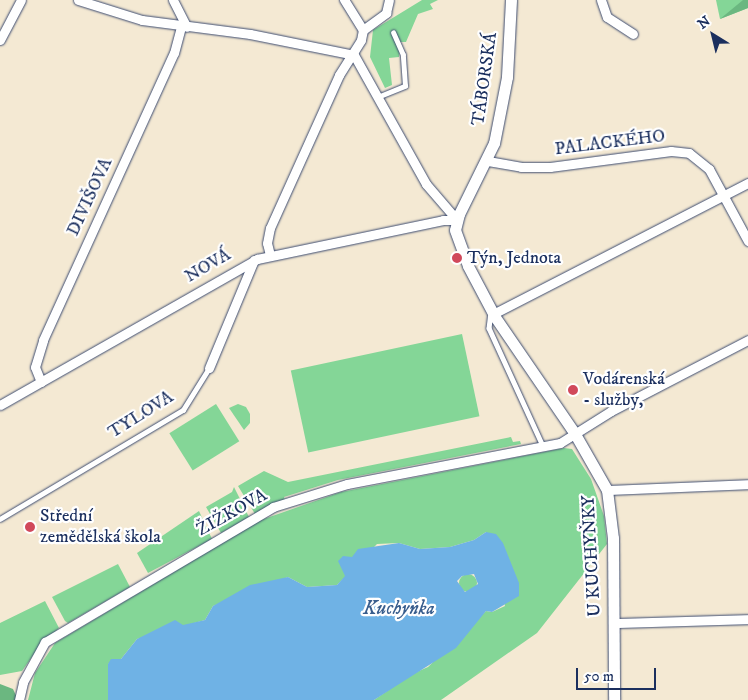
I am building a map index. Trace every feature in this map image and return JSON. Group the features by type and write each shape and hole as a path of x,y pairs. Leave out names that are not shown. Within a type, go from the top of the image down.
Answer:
{"street":[{"path":"0,40 22,0"},
{"path":"78,0 142,20 250,34 354,55 380,96 426,184 457,220 488,161"},
{"path":"173,0 184,26"},
{"path":"344,0 363,30"},
{"path":"270,254 267,243 270,228 339,75 354,55 363,30 386,13 390,0"},
{"name":"TÁBORSKÁ","path":"488,161 507,77 511,0"},
{"path":"601,0 607,17 633,34"},
{"name":"DIVIŠOVA","path":"41,382 35,367 43,340 174,53 184,26"},
{"name":"PALACKÉHO","path":"488,161 521,167 550,167 681,151 702,161 724,195 748,241"},
{"path":"492,312 748,183"},
{"name":"NOVÁ","path":"0,405 254,260 270,254 443,220 457,220"},
{"name":"U KUCHYŇKY","path":"457,220 457,239 492,312 575,434 607,490 613,538 614,700"},
{"name":"TYLOVA","path":"209,368 254,260"},
{"name":"ŽIŽKOVA","path":"19,700 23,682 45,642 272,507 347,484 544,448 575,434 611,411 748,340"},
{"path":"607,490 748,484"},
{"path":"614,623 748,619"}],"lane":[{"path":"380,96 405,86 403,55 393,33"},
{"path":"492,312 488,328 544,448"},
{"name":"TYLOVA","path":"0,519 184,410 209,368"}],"green space":[{"path":"422,0 438,0 430,4 433,9 418,14 406,42 400,42 399,57 389,58 392,85 385,88 370,57 373,30"},
{"path":"716,0 748,0 748,8 720,19"},
{"path":"743,0 748,0 748,8 720,19"},
{"path":"462,334 479,416 308,453 291,370"},
{"path":"216,404 239,441 193,470 169,433"},
{"path":"238,404 246,407 250,414 250,423 244,430 229,408"},
{"path":"511,437 513,442 520,441 521,444 338,480 284,497 285,500 255,514 238,486 264,471 288,482"},
{"path":"564,448 572,449 591,479 604,516 607,544 537,633 441,700 374,700 412,674 428,667 486,611 492,612 505,606 486,532 474,540 450,547 420,549 399,543 377,544 337,585 307,587 288,577 213,606 205,620 137,639 121,659 108,664 108,700 28,700 35,673 55,643 261,520 341,492"},
{"path":"234,487 249,517 221,533 206,507 232,492"},
{"path":"199,511 212,539 148,573 137,553"},
{"path":"118,564 130,587 68,623 65,621 52,597"},
{"path":"464,574 472,574 477,579 475,590 464,592 459,587 459,579"},
{"path":"45,601 59,628 39,647 22,671 0,675 0,623"},
{"path":"0,684 13,689 18,700 0,700"}],"water":[{"name":"Kuchyňka","path":"486,532 496,534 503,543 519,583 519,596 492,612 486,611 456,648 374,700 108,700 108,664 111,659 121,659 137,639 175,620 183,625 205,620 213,606 250,585 288,577 307,587 337,585 345,576 338,561 343,556 352,557 358,549 399,543 420,549 450,547 474,540","holes":["474,574 478,584 465,592 457,581 462,576"]}],"place":[{"name":"Týn, Jednota","path":"457,258"},
{"name":"Vodárenská - služby,","path":"573,390"},
{"name":"Střední zemědělská škola","path":"30,527"}]}
